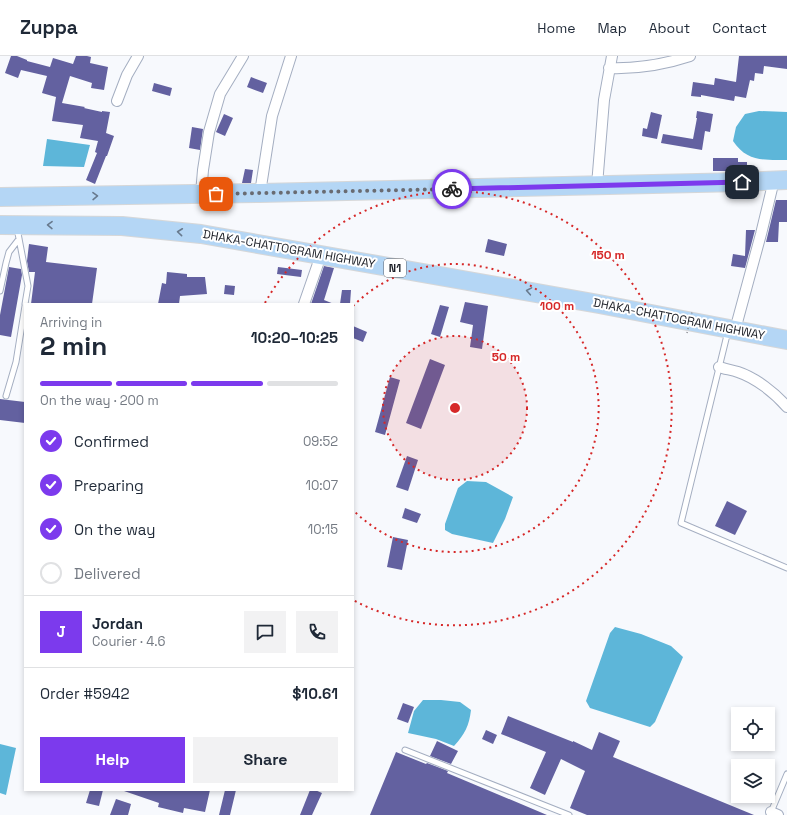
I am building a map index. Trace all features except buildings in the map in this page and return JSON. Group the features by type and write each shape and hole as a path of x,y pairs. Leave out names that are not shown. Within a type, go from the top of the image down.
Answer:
{"highway":[{"path":"0,197 260,193 781,180"},
{"name":"DHAKA-CHATTOGRAM HIGHWAY","path":"12,229 122,226 201,234 528,291 787,340"}],"street":[{"path":"117,101 127,75 138,56"},
{"path":"201,194 209,132 220,94 243,56"},
{"path":"260,193 272,116 291,56"},
{"path":"597,185 604,100 612,56"},
{"path":"610,68 632,69 654,66 690,56"},
{"path":"732,329 781,180"},
{"path":"304,303 321,255"},
{"path":"719,367 750,377 766,388 787,407"}],"lane":[{"path":"0,291 9,252 12,229"},
{"path":"12,229 28,286 25,303"},
{"path":"6,396 16,362 24,311"},
{"path":"732,329 719,367 680,523 787,568"},
{"path":"405,750 569,815"},
{"path":"773,814 787,774"}],"path":[{"path":"687,333 692,312"}],"water":[{"path":"759,111 787,112 787,160 763,160 750,156 738,148 733,141 736,127 745,114"},
{"path":"47,139 90,145 84,167 43,166"},
{"path":"467,481 486,482 513,497 505,519 493,543 452,534 445,530 445,524 458,488"},
{"path":"615,627 641,634 671,646 683,657 655,722 650,727 590,708 586,701 610,633"},
{"path":"423,700 460,702 471,710 466,730 454,746 436,739 408,733 414,711"},
{"path":"0,744 16,748 6,795 0,793"}],"way so far":[{"path":"216,194 452,189"}],"route":[{"path":"452,189 742,182"}]}
